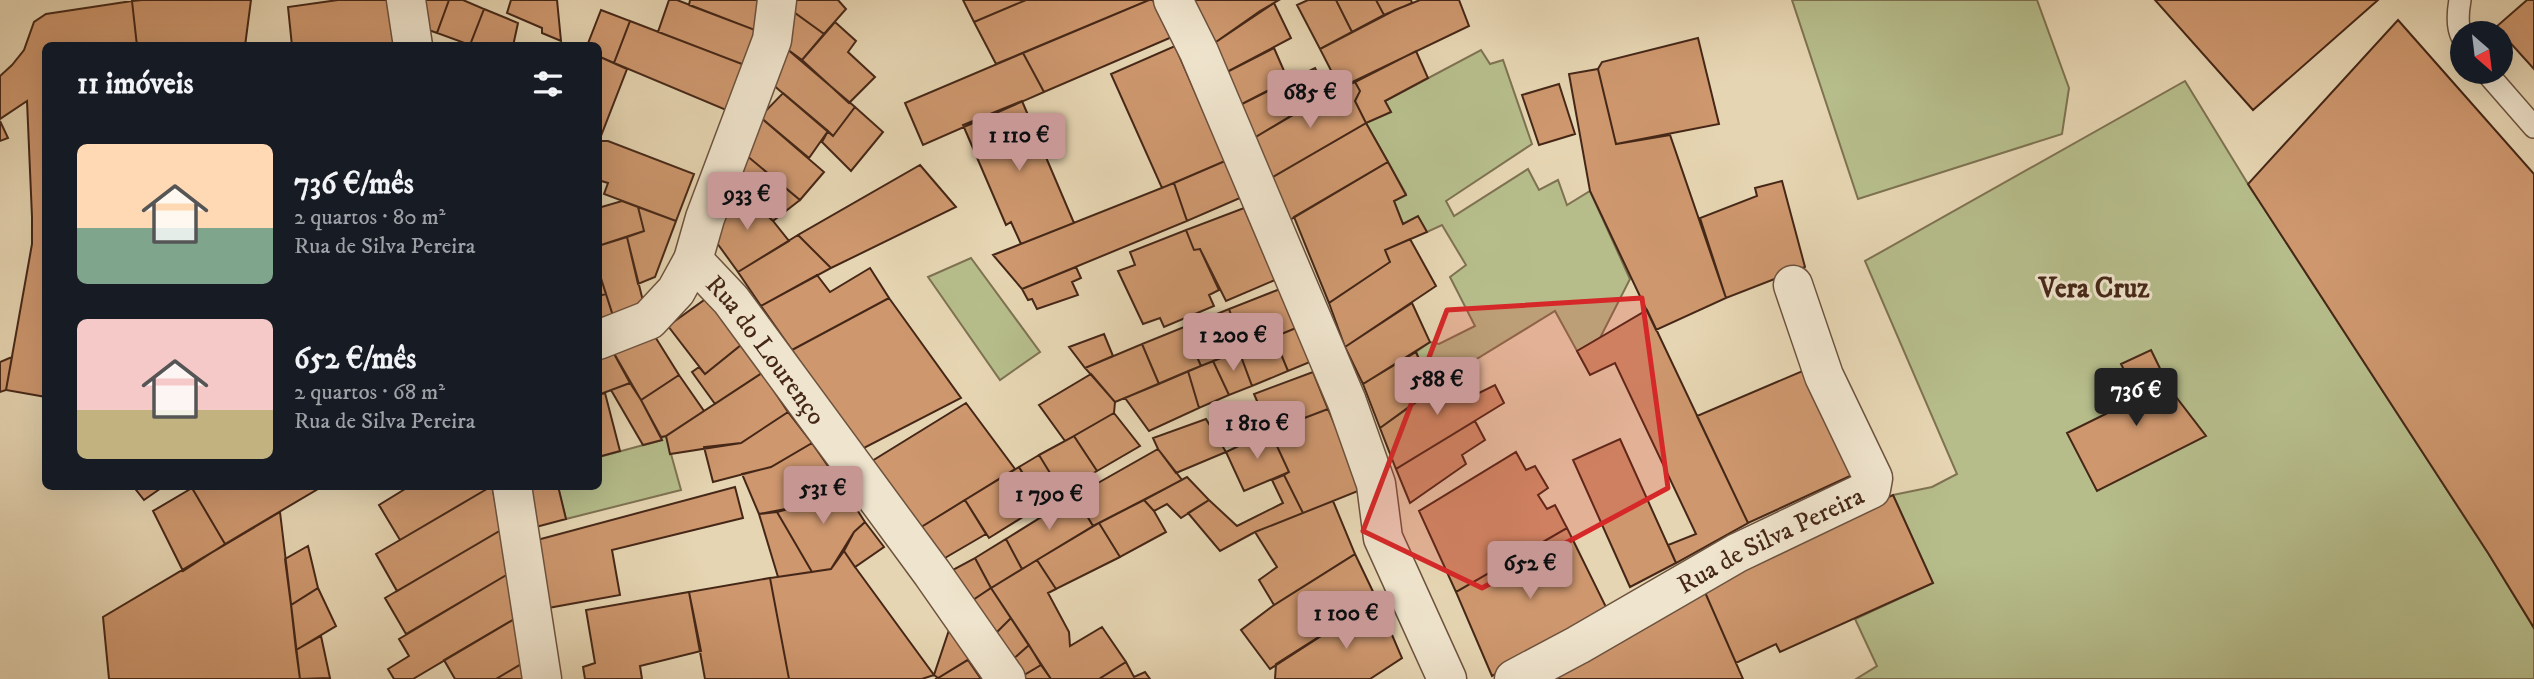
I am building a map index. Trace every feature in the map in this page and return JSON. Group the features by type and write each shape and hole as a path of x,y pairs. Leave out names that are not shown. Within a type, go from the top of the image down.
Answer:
{"street":[{"path":"406,0 411,42"},
{"path":"602,338 649,320 676,291 693,260 705,218 772,40 777,0"},
{"path":"1173,0 1199,52 1347,402 1376,484 1383,538 1447,679"},
{"name":"Rua do Lourenço","path":"693,260 739,310 932,573 1006,679"},
{"name":"Rua de Silva Pereira","path":"1514,679 1737,553 1871,489 1873,478 1824,376 1793,285"},
{"path":"513,490 542,679"}],"lane":[{"path":"2459,21 2460,0"},
{"path":"2496,84 2534,127"}],"highlighted area":[{"path":"1642,298 1668,488 1482,588 1363,531 1447,310"}],"green space":[{"path":"1792,0 2037,0 2069,88 2062,134 1858,199"},
{"path":"1481,50 1490,64 1503,60 1532,144 1446,201 1454,216 1528,169 1539,190 1558,180 1567,205 1590,191 1630,279 1600,338 1577,351 1555,311 1453,376 1442,360 1425,373 1416,352 1430,342 1439,344 1475,326 1450,277 1466,265 1442,225 1427,232 1418,217 1403,224 1394,201 1406,194 1366,123 1391,112 1385,101"},
{"path":"2185,81 2248,184 2534,628 2534,679 1856,679 1877,666 1855,619 1933,583 1893,495 1932,487 1957,474 1865,261"},
{"path":"971,258 1040,352 1000,380 928,277"},
{"path":"666,436 681,490 566,519 559,490 602,490 602,456 662,440 661,437"}],"building":[{"path":"251,0 246,42 137,42 132,1"},
{"path":"338,0 390,0 395,42 292,42 288,7"},
{"path":"419,0 449,0 437,33 423,28"},
{"path":"449,0 463,0 484,9 471,42 462,42 437,33"},
{"path":"511,0 557,0 561,41 542,33 542,28 507,13"},
{"path":"669,0 677,0 768,35 755,69 658,32"},
{"path":"690,0 771,0 768,35 689,5"},
{"path":"793,0 838,0 846,9 824,34 791,10"},
{"path":"963,0 1026,0 974,22"},
{"path":"1026,0 1149,0 996,64 974,22"},
{"path":"1153,0 1172,37 1044,92 1023,53"},
{"path":"1194,0 1279,0 1213,44"},
{"path":"1308,0 1336,0 1352,32 1320,49 1297,5"},
{"path":"1336,0 1376,0 1384,15 1352,32"},
{"path":"1376,0 1411,0 1412,3 1384,15"},
{"path":"1420,0 1459,0 1469,26 1340,88 1320,49"},
{"path":"2155,0 2378,0 2253,110"},
{"path":"2527,0 2534,0 2534,69 2513,46 2513,21 2503,21"},
{"path":"132,1 137,42 42,42 42,396 6,390 32,244 32,217 27,101 0,119 0,76 24,50 34,22 46,14"},
{"path":"1274,3 1291,38 1225,73 1213,44"},
{"path":"484,9 518,23 514,42 471,42"},
{"path":"601,10 630,21 614,63 602,58 602,42 589,42"},
{"path":"791,10 824,34 802,60 787,49"},
{"path":"2398,20 2450,79 2450,84 2455,84 2534,174 2534,628 2488,553 2248,184"},
{"path":"630,21 755,69 738,115 614,63"},
{"path":"835,22 856,41 848,52 875,77 849,103 802,60"},
{"path":"1698,38 1719,124 1616,144 1598,69 1602,62"},
{"path":"1175,46 1225,161 1162,188 1111,74"},
{"path":"1274,48 1288,80 1240,105 1225,73"},
{"path":"787,49 855,107 833,136 772,84"},
{"path":"1416,51 1428,78 1385,101 1391,112 1366,123 1355,101 1360,91 1355,82"},
{"path":"1023,53 1044,92 923,145 905,103"},
{"path":"602,58 627,69 602,133"},
{"path":"1315,68 1327,94 1254,138 1240,105"},
{"path":"1598,69 1616,144 1670,135 1726,298 1656,330 1590,191 1569,74"},
{"path":"1355,82 1360,91 1355,101 1366,123 1271,178 1254,138 1327,95"},
{"path":"1559,84 1575,134 1539,145 1522,95"},
{"path":"783,93 828,131 809,158 760,117"},
{"path":"1022,101 1074,223 1021,244 1011,222 1006,225 963,125"},
{"path":"855,107 883,132 851,171 822,142 828,131 833,136"},
{"path":"760,117 824,172 800,200 746,155"},
{"path":"0,121 8,138 0,141"},
{"path":"1366,123 1388,162 1288,221 1271,178"},
{"path":"602,141 694,174 676,221 604,194 608,183 602,181"},
{"path":"746,155 800,200 773,221 733,183"},
{"path":"1225,161 1240,198 1187,221 1174,183"},
{"path":"1388,162 1406,195 1394,201 1403,224 1418,216 1427,232 1385,250 1390,262 1329,303 1294,217"},
{"path":"920,165 956,207 831,268 798,235"},
{"path":"1782,181 1805,267 1726,298 1700,218 1757,196 1755,188"},
{"path":"733,183 773,221 789,241 738,272 717,243"},
{"path":"1174,183 1187,221 1022,289 993,255"},
{"path":"622,201 638,207 644,231 602,245 602,207"},
{"path":"638,207 676,221 655,277 638,284 627,237 644,231"},
{"path":"1244,208 1275,280 1226,301 1200,249 1194,250 1186,230"},
{"path":"1186,230 1194,250 1200,249 1219,290 1209,295 1214,306 1164,327 1160,318 1143,324 1118,271 1135,265 1130,252"},
{"path":"798,235 831,268 761,306 738,272"},
{"path":"627,237 644,305 614,319 602,282 602,245"},
{"path":"1410,239 1436,286 1345,347 1329,303 1390,262 1385,250"},
{"path":"1076,267 1081,278 1072,282 1078,295 1037,309 1022,289"},
{"path":"870,268 889,298 792,350 761,306 817,275 830,292"},
{"path":"1280,289 1296,328 1244,349 1229,309"},
{"path":"606,294 614,319 602,324 602,295"},
{"path":"707,298 741,345 705,374 668,326"},
{"path":"889,298 961,398 862,449 792,350"},
{"path":"1412,303 1430,342 1363,384 1345,347"},
{"path":"1229,309 1244,349 1201,366 1184,327"},
{"path":"1647,310 1748,523 1676,563 1668,545 1696,534 1615,363 1590,375 1577,351"},
{"path":"649,327 679,375 641,400 608,343"},
{"path":"1184,327 1201,366 1159,384 1142,344"},
{"path":"1296,328 1310,362 1288,371 1274,337"},
{"path":"1104,334 1113,356 1085,368 1069,347"},
{"path":"1274,337 1288,371 1252,386 1239,351"},
{"path":"1142,344 1159,384 1115,402 1085,368"},
{"path":"741,345 762,373 715,404 692,372 699,367 705,374"},
{"path":"2151,350 2170,389 2206,436 2097,491 2067,433 2138,398 2121,364"},
{"path":"1239,351 1252,386 1229,395 1213,361"},
{"path":"613,352 630,383 602,394 602,356"},
{"path":"1416,352 1432,391 1380,428 1363,384"},
{"path":"12,357 6,390 0,392 0,362"},
{"path":"1213,361 1229,395 1199,408 1188,371"},
{"path":"1812,367 1861,471 1748,523 1697,416"},
{"path":"1462,368 1477,394 1495,385 1504,403 1396,469 1380,428"},
{"path":"1188,371 1199,408 1149,431 1125,398"},
{"path":"1313,372 1328,409 1270,431 1254,394"},
{"path":"762,373 788,412 741,443 670,454 666,436"},
{"path":"1091,374 1115,402 1114,413 1065,441 1039,405"},
{"path":"679,375 704,411 661,437 641,400"},
{"path":"630,383 662,440 643,445 611,390"},
{"path":"605,393 620,451 602,456 602,394"},
{"path":"966,403 1015,469 918,529 872,461"},
{"path":"1328,409 1363,489 1303,513 1284,475 1289,472 1270,431"},
{"path":"788,412 812,443 771,467 713,482 704,447 741,443"},
{"path":"1114,413 1140,446 1097,471 1074,436"},
{"path":"1206,419 1226,452 1176,473 1153,438"},
{"path":"1475,421 1485,440 1462,455 1466,464 1410,503 1396,469"},
{"path":"1270,431 1289,472 1244,491 1226,452"},
{"path":"1074,436 1097,471 1061,491 1039,455"},
{"path":"1620,439 1676,563 1630,587 1573,460"},
{"path":"812,443 837,479 796,507 759,514 742,474 771,467"},
{"path":"1158,449 1182,480 1093,526 1075,496"},
{"path":"1516,452 1526,470 1535,466 1548,488 1538,495 1547,509 1555,505 1567,528 1456,592 1419,511"},
{"path":"1039,455 1061,491 1042,504 1019,467"},
{"path":"1019,467 1030,487 1019,493 1031,512 989,538 965,500"},
{"path":"1284,475 1303,513 1255,532 1220,551 1188,513 1209,500 1237,526 1283,503 1272,480"},
{"path":"1187,477 1209,500 1181,518 1167,504 1154,511 1144,500"},
{"path":"837,479 865,522 854,532 831,569 812,572 777,512 796,507"},
{"path":"735,487 743,518 612,550 620,595 548,608 537,540"},
{"path":"136,490 158,490 144,500"},
{"path":"189,490 193,490 225,544 183,571 153,511"},
{"path":"193,490 316,490 225,544"},
{"path":"403,490 485,490 400,540 379,505"},
{"path":"485,490 493,490 501,530 397,591 376,554"},
{"path":"527,490 559,490 566,519 536,527"},
{"path":"1893,495 1933,583 1780,652 1776,644 1736,663 1704,590 1740,564"},
{"path":"1075,496 1093,526 1022,569 1006,539"},
{"path":"965,500 986,534 938,562 918,529"},
{"path":"1144,500 1166,532 1120,557 1099,523"},
{"path":"1333,501 1355,554 1274,605 1259,580 1277,567 1255,532"},
{"path":"280,512 300,679 109,679 103,617"},
{"path":"777,512 812,572 778,577 759,514"},
{"path":"865,522 884,547 855,567 844,551 854,532"},
{"path":"1099,523 1120,557 1056,589 1037,560"},
{"path":"1567,528 1606,607 1492,676 1456,592"},
{"path":"501,530 508,574 406,634 385,598"},
{"path":"1006,539 1022,569 991,588 975,558"},
{"path":"308,546 318,588 291,605 285,559"},
{"path":"844,551 934,675 922,679 789,679 770,578 831,569"},
{"path":"1355,554 1377,600 1270,669 1241,630 1274,605"},
{"path":"975,558 991,588 970,602 947,573"},
{"path":"1037,560 1056,589 1048,593 1069,632 1070,646 1102,627 1126,662 1099,679 1051,679 991,588"},
{"path":"508,574 516,618 413,679 394,679 388,669 409,656 399,639"},
{"path":"770,578 789,679 705,679 689,592"},
{"path":"318,588 336,626 296,650 291,605"},
{"path":"991,588 1011,618 993,636 970,602"},
{"path":"1704,590 1743,679 1554,679"},
{"path":"689,592 701,651 640,666 642,679 585,679 583,667 595,663 586,610"},
{"path":"1377,600 1402,658 1370,679 1275,679 1276,664"},
{"path":"516,618 523,663 496,679 455,679 444,660"},
{"path":"1011,618 1029,645 1011,661 993,636"},
{"path":"952,621 977,654 938,678 934,675"},
{"path":"321,636 330,678 300,679 296,650"},
{"path":"1029,645 1041,665 1021,677 1011,661"},
{"path":"968,660 981,679 935,679 938,678"},
{"path":"1126,662 1134,677 1145,672 1150,679 1099,679"},
{"path":"523,663 525,679 496,679"},
{"path":"1041,665 1051,679 1022,679 1021,677"}],"district":[{"name":"Vera Cruz","path":"2094,287"}]}
